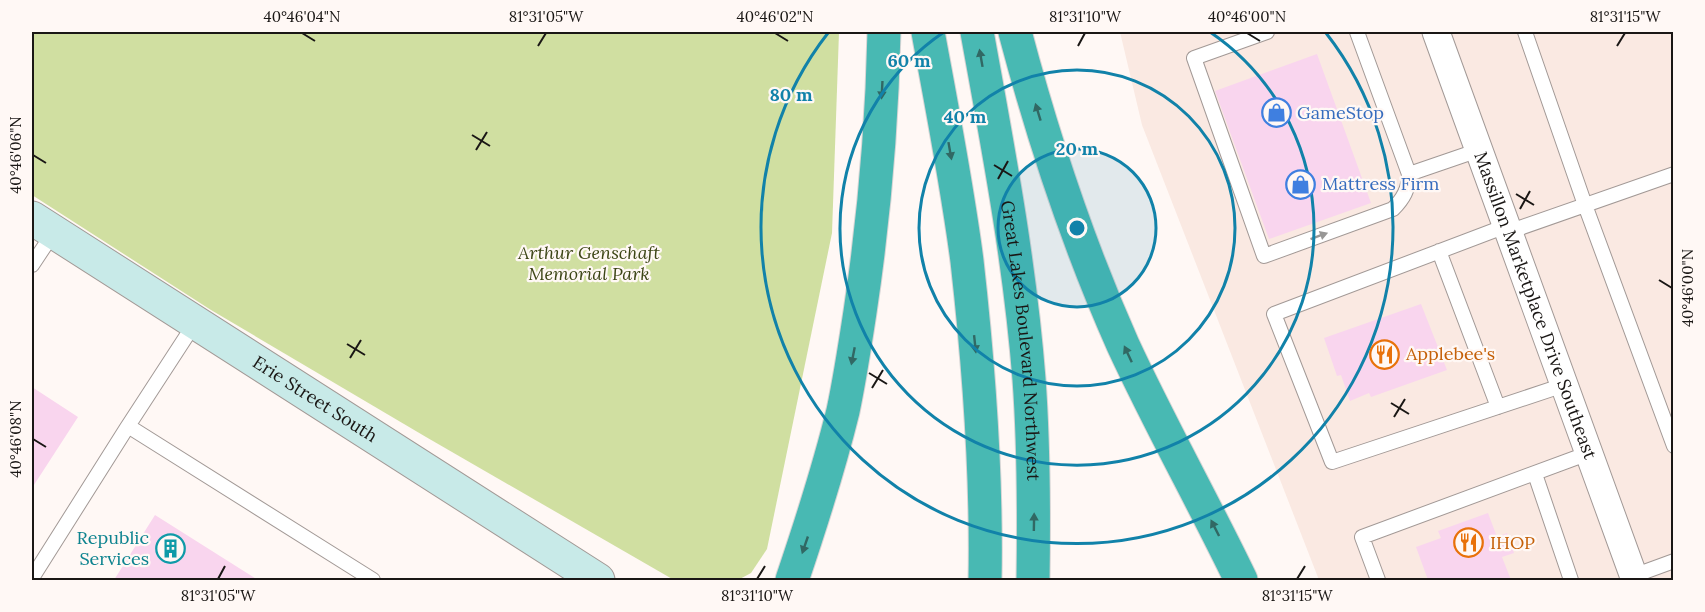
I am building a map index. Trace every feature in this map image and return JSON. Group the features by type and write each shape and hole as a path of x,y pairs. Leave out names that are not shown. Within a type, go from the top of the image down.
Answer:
{"highway":[{"path":"792,580 817,507 843,410 856,341 870,248 878,165 884,32"},
{"path":"928,32 955,182 977,358 985,497 986,580"},
{"name":"Great Lakes Boulevard Northwest","path":"977,32 1001,163 1029,378 1034,481 1033,580"},
{"path":"1015,32 1059,179 1092,271 1156,415 1242,580"}],"main road":[{"name":"Erie Street South","path":"43,225 598,580"}],"street":[{"name":"Massillon Marketplace Drive Southeast","path":"1436,32 1634,578"}],"lane":[{"path":"1267,32 1227,38 1194,58 1264,256 1393,210 1406,192 1409,174 1357,32"},
{"path":"1525,32 1585,205 1674,446"},
{"path":"1409,174 1479,150"},
{"path":"1564,385 1332,462 1274,314 1439,251 1674,174"},
{"path":"32,265 43,225"},
{"path":"1439,251 1498,407"},
{"path":"32,578 195,322"},
{"path":"128,426 373,580"},
{"path":"1378,580 1362,537 1589,453"},
{"path":"1535,474 1571,580"},
{"path":"1634,578 1674,561"}],"shaded area":[{"path":"1120,32 1673,32 1673,580 1319,580 1142,125"}],"green space":[{"name":"Arthur Genschaft Memorial Park","path":"32,32 839,32 832,233 767,549 751,573 738,580 674,580 211,310 32,195"}],"building":[{"path":"1317,54 1371,203 1269,239 1215,91"},
{"name":"Applebee's","path":"1421,304 1447,370 1371,397 1369,393 1350,401 1341,375 1337,376 1324,338"},
{"path":"32,387 78,417 32,488"},
{"name":"IHOP","path":"1488,513 1497,537 1507,533 1514,553 1502,557 1511,580 1428,580 1416,547 1441,538 1438,531"},
{"name":"Republic Services","path":"155,515 258,580 114,580"}],"place":[{"name":"GameStop","path":"1276,113"},
{"name":"Mattress Firm","path":"1301,184"},
{"name":"Applebee's","path":"1385,354"},
{"name":"IHOP","path":"1469,543"},
{"name":"Republic Services","path":"170,548"}]}
